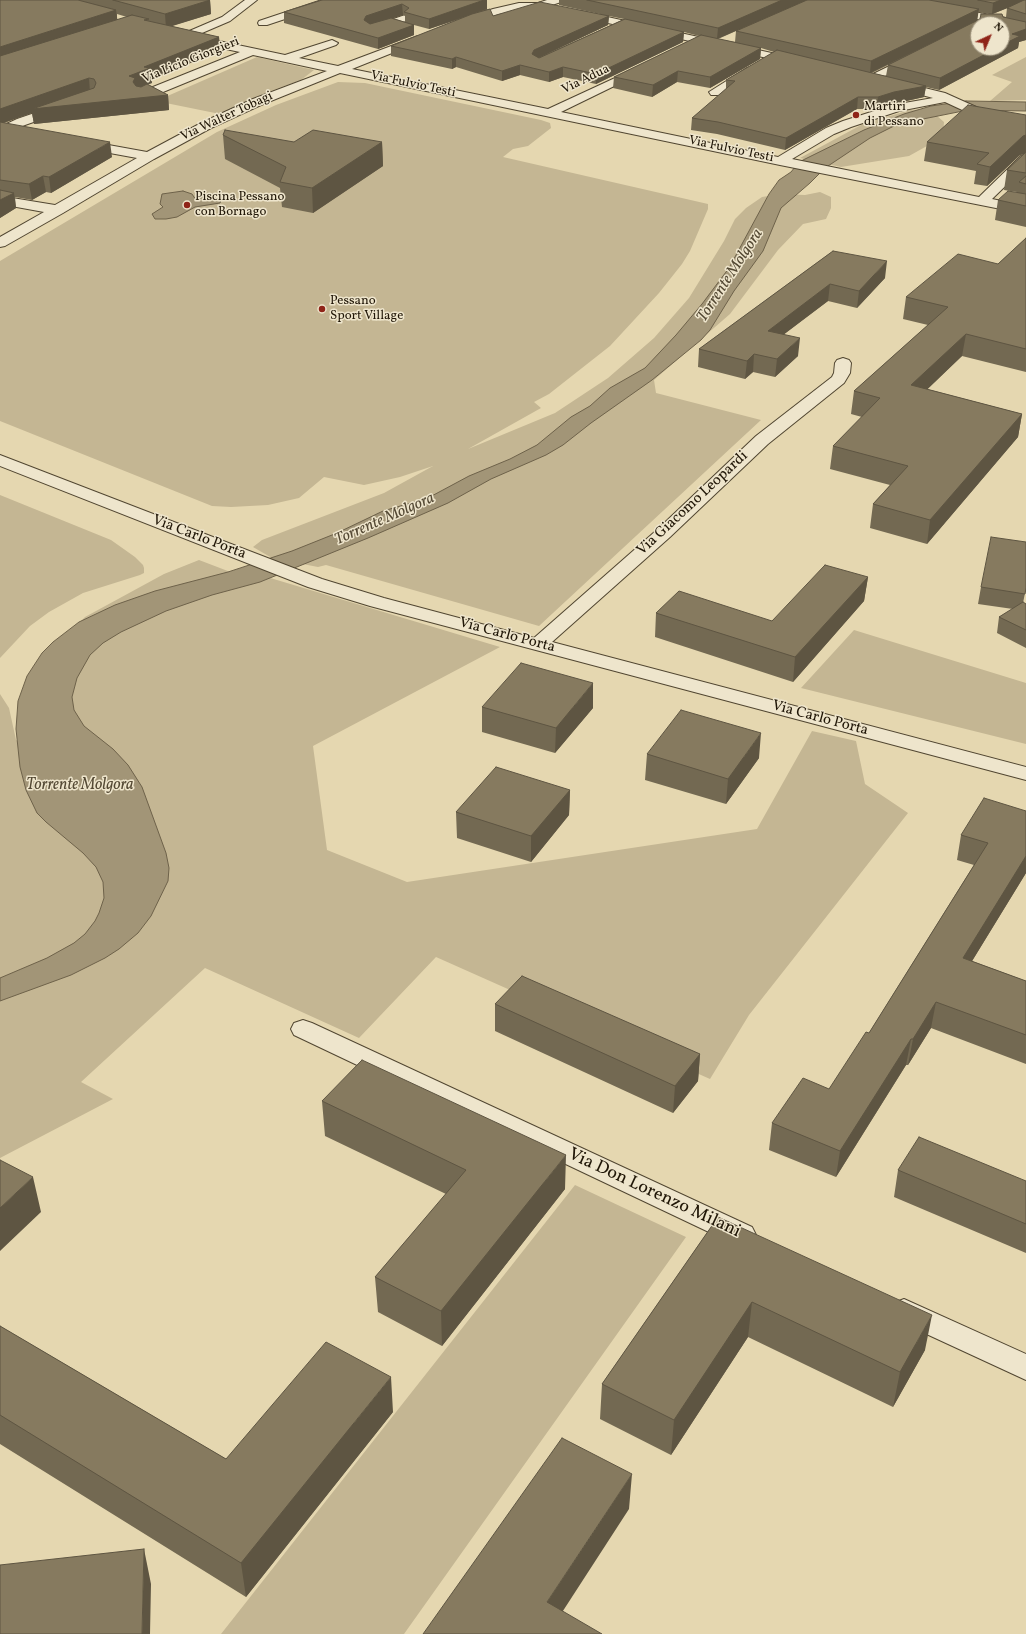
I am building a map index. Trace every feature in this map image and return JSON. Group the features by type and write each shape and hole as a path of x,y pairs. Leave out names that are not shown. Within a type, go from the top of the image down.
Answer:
{"street":[{"path":"263,23 332,0"},
{"path":"453,26 497,11 547,4 557,0"},
{"path":"890,0 975,16"},
{"path":"468,20 490,9 499,1 512,5 567,7 610,26 624,24 812,64"},
{"path":"250,2 263,6"},
{"name":"Via Fulvio Testi","path":"250,2 220,23 180,36 785,162 983,200 1026,210"},
{"path":"278,8 301,10"},
{"path":"999,16 1007,13"},
{"path":"371,30 408,17"},
{"name":"Via Walter Tobagi","path":"0,243 149,156 229,114 431,35 389,23"},
{"path":"1010,27 1014,28"},
{"path":"719,44 733,38"},
{"path":"679,50 699,40"},
{"path":"285,59 332,43"},
{"name":"Via Licio Giorgieri","path":"142,96 251,52"},
{"path":"921,54 867,78 949,99 998,120 1026,127"},
{"path":"715,92 774,56"},
{"name":"Via Adua","path":"550,113 651,64"},
{"name":"Via Fulvio Testi","path":"785,162 830,132 863,118 905,106 949,99"},
{"path":"1,131 21,122 69,105"},
{"path":"1,131 26,134"},
{"path":"72,142 149,156"},
{"path":"983,200 1026,159"},
{"path":"0,200 58,210"},
{"name":"Via Giacomo Leopardi","path":"538,644 664,533 762,440 838,380 842,373 843,363"},
{"name":"Via Carlo Porta","path":"0,460 315,583 377,602 1026,774"},
{"name":"Via Don Lorenzo Milani","path":"303,1029 765,1246"},
{"path":"885,1302 1026,1368"}],"shaded area":[{"path":"257,57 314,70 301,80 268,92 220,114 156,101"},
{"path":"1026,57 1026,100 990,101 1012,82 992,75"},
{"name":"Pessano Sport Village","path":"338,82 365,83 541,120 550,123 551,128 528,146 513,149 503,157 708,204 708,209 690,251 682,264 659,293 610,346 549,394 534,402 541,408 468,449 555,413 608,378 654,338 689,298 724,241 735,219 746,208 762,197 780,194 805,195 820,192 831,197 831,208 826,219 803,224 778,250 730,314 654,380 656,393 761,420 539,626 326,565 318,567 272,558 253,547 262,540 384,493 433,466 400,477 364,485 324,477 299,498 268,505 231,507 212,506 0,421 0,261 217,132 276,105"},
{"path":"929,109 944,122 943,137 909,156 841,167 800,158 863,124 910,110"},
{"path":"0,495 111,540 135,557 143,565 144,573 83,593 49,612 30,626 0,658"},
{"path":"199,560 254,581 267,577 500,647 313,746 327,850 407,882 757,829 812,731 856,741 865,784 908,813 749,1015 710,1079 436,957 359,1038 205,968 81,1082 113,1099 0,1158 0,694 9,708 16,740 50,755 26,678 85,617 164,574"},
{"path":"854,630 1026,683 1026,744 801,688"},
{"path":"575,1185 686,1237 404,1634 221,1634"}],"water":[{"name":"Torrente Molgora","path":"966,101 1026,102 1026,111 968,110 898,124 870,138 825,168 781,208 763,251 734,291 710,330 701,340 652,380 591,423 563,445 546,455 491,479 448,503 368,538 260,582 212,595 166,611 121,632 103,643 90,655 77,678 72,697 74,710 84,726 113,749 128,765 142,787 166,853 169,868 168,881 151,916 138,933 119,949 105,958 71,975 0,1001 0,978 47,958 74,943 85,934 95,921 104,898 103,882 96,867 83,853 37,813 26,790 20,767 16,729 18,701 27,676 42,653 53,642 79,622 115,605 155,591 228,572 292,551 337,533 383,511 428,498 469,476 510,459 537,445 571,417 590,406 610,388 645,368 676,335 729,268 769,194 779,180 791,172 799,162 864,130 904,114 931,106"},
{"name":"Piscina Pessano con Bornago","path":"183,191 192,194 196,200 206,195 213,194 222,197 220,203 195,207 177,217 155,219 152,214 163,207 160,204 162,194"}],"building":[{"path":"0,0 78,0 116,10 0,47"},
{"path":"113,0 210,0 165,14"},
{"path":"322,0 484,0 429,19 404,12 409,8 402,4 366,16 364,20 370,24 391,18 414,25 378,38 284,12"},
{"path":"587,0 782,0 718,28"},
{"path":"807,0 929,0 979,9 871,61 736,31"},
{"path":"978,0 1001,0 993,3"},
{"path":"1026,0 1026,14 1007,8"},
{"path":"540,2 609,16 534,50 532,54 539,58 625,19 684,32 596,74 563,67 549,72 520,65 502,71 456,57 452,59 391,46 472,14 490,9 493,16"},
{"path":"981,14 1002,14 1003,16 981,16"},
{"path":"132,15 149,19 144,20 219,37 144,67 150,68 129,76 135,78 133,82 136,86 141,87 147,84 168,95 32,109 94,88 96,83 94,79 89,78 0,109 0,56"},
{"path":"1010,19 1026,22 1026,29 1012,34 1020,36 1010,41"},
{"path":"970,24 970,56 982,56 940,78 888,65"},
{"path":"701,35 761,48 710,77 678,71 653,85 614,77"},
{"path":"777,50 926,86 894,92 878,97 858,97 786,138 718,122 692,118 735,81 726,80"},
{"path":"968,105 1026,115 1026,135 1023,136 990,167 977,164 989,153 927,142"},
{"path":"0,122 110,142 49,177 43,176 29,184 0,180"},
{"path":"225,130 294,142 313,130 382,142 312,188 280,182 286,167 223,135"},
{"path":"1026,152 1026,173 1007,170"},
{"path":"1026,176 1026,184 1019,182"},
{"path":"0,190 14,193 0,200"},
{"path":"1008,191 1026,194 1026,206 998,200"},
{"path":"1026,238 1026,349 966,334 911,385 1022,414 930,520 873,504 908,466 833,446 880,398 854,391 948,307 906,297 958,254 998,264"},
{"path":"833,251 887,261 859,291 830,284 768,331 800,338 777,359 754,354 747,361 699,349"},
{"path":"991,537 1026,542 1025,594 981,587"},
{"path":"825,565 868,577 795,657 656,613 679,591 772,621"},
{"path":"1023,602 1026,604 1026,630 999,617"},
{"path":"521,663 593,683 556,728 482,707"},
{"path":"681,710 761,733 728,779 647,754"},
{"path":"496,767 570,790 531,836 456,812"},
{"path":"984,798 1026,811 1026,856 963,958 1026,981 1026,1035 936,1002 840,1151 772,1123 803,1078 829,1089 866,1032 869,1033 988,843 961,835"},
{"path":"522,976 700,1054 675,1086 495,1004"},
{"path":"362,1060 566,1155 441,1311 375,1277 466,1170 322,1101"},
{"path":"919,1137 1026,1181 1026,1224 898,1170"},
{"path":"0,1160 33,1177 0,1208"},
{"path":"718,1217 932,1315 900,1372 752,1302 674,1420 602,1384"},
{"path":"0,1326 226,1459 326,1342 391,1377 241,1563 0,1415"},
{"path":"562,1438 632,1474 547,1602 602,1634 423,1634"},
{"path":"144,1549 142,1634 0,1634 0,1565"}],"place":[{"name":"Martiri di Pessano","path":"856,115"},
{"name":"Piscina Pessano con Bornago","path":"187,205"},
{"name":"Pessano Sport Village","path":"322,309"}]}
